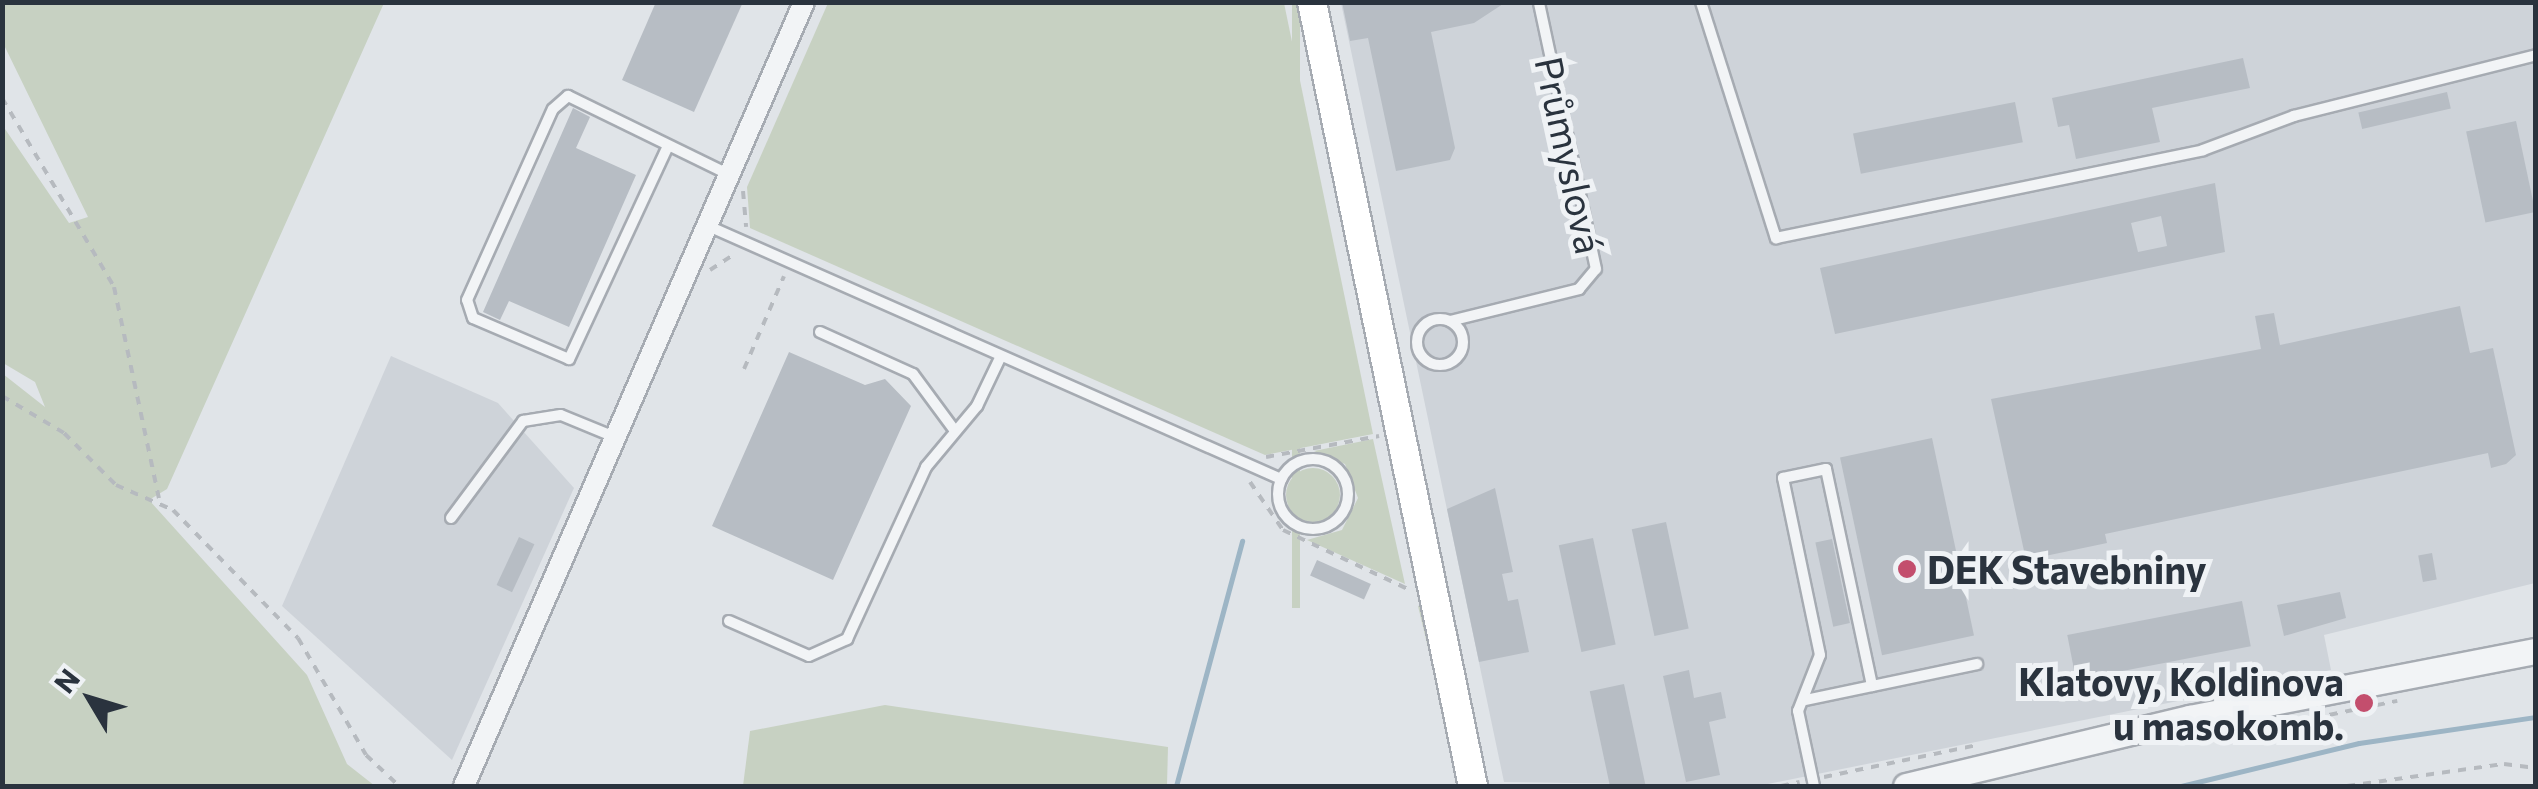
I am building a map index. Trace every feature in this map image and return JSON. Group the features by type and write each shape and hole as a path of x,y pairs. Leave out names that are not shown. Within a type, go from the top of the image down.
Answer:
{"main road":[{"path":"1312,2 1473,786"}],"street":[{"path":"464,786 612,436 804,2"},
{"path":"1906,786 2190,718 2536,652"}],"lane":[{"name":"Průmyslová","path":"1450,321 1579,289 1596,269 1538,2"},
{"path":"1700,2 1776,238 2203,150 2294,116 2536,55"},
{"path":"668,146 569,359 473,318 467,300 560,101 585,97 668,146 728,174"},
{"path":"705,224 1281,480"},
{"path":"1450,321 1461,332 1460,353 1434,364 1419,334 1428,322 1450,321"},
{"path":"820,332 913,374 955,431"},
{"path":"730,621 809,656 834,650 854,628 926,467 955,431 1001,356"},
{"path":"451,518 523,421 561,415 612,436"},
{"path":"1310,458 1334,464 1348,484 1346,509 1329,526 1293,524 1279,504 1281,480 1310,458"},
{"path":"1814,786 1798,712 1820,654 1783,478 1826,468 1872,686"},
{"path":"1805,700 1977,664"}],"path":[{"path":"2,98 114,287 158,498"},
{"path":"746,229 764,237"},
{"path":"735,254 751,262"},
{"path":"768,269 802,284"},
{"path":"744,369 784,276"},
{"path":"2,396 64,433 116,484 158,498 298,638 366,755 400,786"},
{"path":"1259,456 1379,436"},
{"path":"1240,476 1284,530 1410,590"},
{"path":"2347,786 2504,764 2536,768"}],"shaded area":[{"path":"1341,3 2535,3 2535,583 2324,635 2331,670 1758,786 1504,782"},
{"path":"391,356 498,403 574,488 452,760 282,606"}],"green space":[{"path":"3,2 384,3 167,489 149,500 307,675 347,764 375,786 3,786 3,374 45,407 35,382 3,363 3,126 69,223 88,217 3,43"},
{"path":"828,3 1284,3 1373,434 1265,455 750,228 747,187"},
{"path":"1292,3 1300,3 1300,608 1292,608"},
{"path":"1373,439 1405,584 1307,540 1342,530 1358,498 1345,464 1314,451"},
{"path":"1313,468 1332,476 1340,495 1332,514 1313,522 1294,514 1286,495 1294,476"},
{"path":"1425,604 1461,786 1418,606"},
{"path":"885,705 1168,747 1167,786 743,786 750,731"}],"building":[{"path":"656,2 743,2 694,112 622,80"},
{"path":"1342,2 1506,2 1474,23 1431,32 1455,148 1450,160 1396,171 1368,38 1350,41"},
{"path":"2243,58 2250,88 2152,108 2160,142 2076,159 2069,125 2058,127 2052,98"},
{"path":"2447,92 2451,109 2362,129 2358,112"},
{"path":"2015,102 2023,142 1861,174 1853,133"},
{"path":"573,108 590,117 576,148 636,175 569,327 509,301 500,320 483,312"},
{"path":"2516,121 2535,212 2485,223 2466,132"},
{"path":"2215,183 2225,252 1835,334 1820,268","holes":["2161,216 2167,246 2138,252 2131,223"]},
{"path":"2460,306 2470,353 2493,348 2516,455 2506,464 2491,468 2488,453 2105,534 2107,543 2026,560 1991,399 2261,349 2255,316 2274,313 2280,345"},
{"path":"789,352 865,385 885,379 911,406 833,580 712,526"},
{"path":"1932,438 1974,636 1882,655 1840,458"},
{"path":"1495,488 1513,572 1502,574 1508,601 1518,599 1529,652 1479,662 1447,509"},
{"path":"1666,522 1689,629 1654,636 1632,529"},
{"path":"519,537 534,544 512,592 497,585"},
{"path":"1593,538 1616,645 1581,652 1559,545"},
{"path":"1832,539 1850,623 1833,627 1815,543"},
{"path":"2432,553 2437,580 2423,582 2418,555"},
{"path":"1317,560 1371,584 1364,600 1310,576"},
{"path":"2340,592 2346,618 2284,636 2277,605"},
{"path":"2242,601 2251,646 2076,680 2067,635"},
{"path":"1689,670 1694,698 1721,692 1726,718 1709,722 1720,775 1686,782 1663,676"},
{"path":"1624,684 1646,786 1610,786 1590,691"}],"waterway":[{"path":"1176,786 1242,541"},
{"path":"2181,786 2359,743 2536,717"}],"place":[{"name":"DEK Stavebniny","path":"1907,569"},
{"name":"Klatovy, Koldinova u masokomb.","path":"2364,703"}]}
